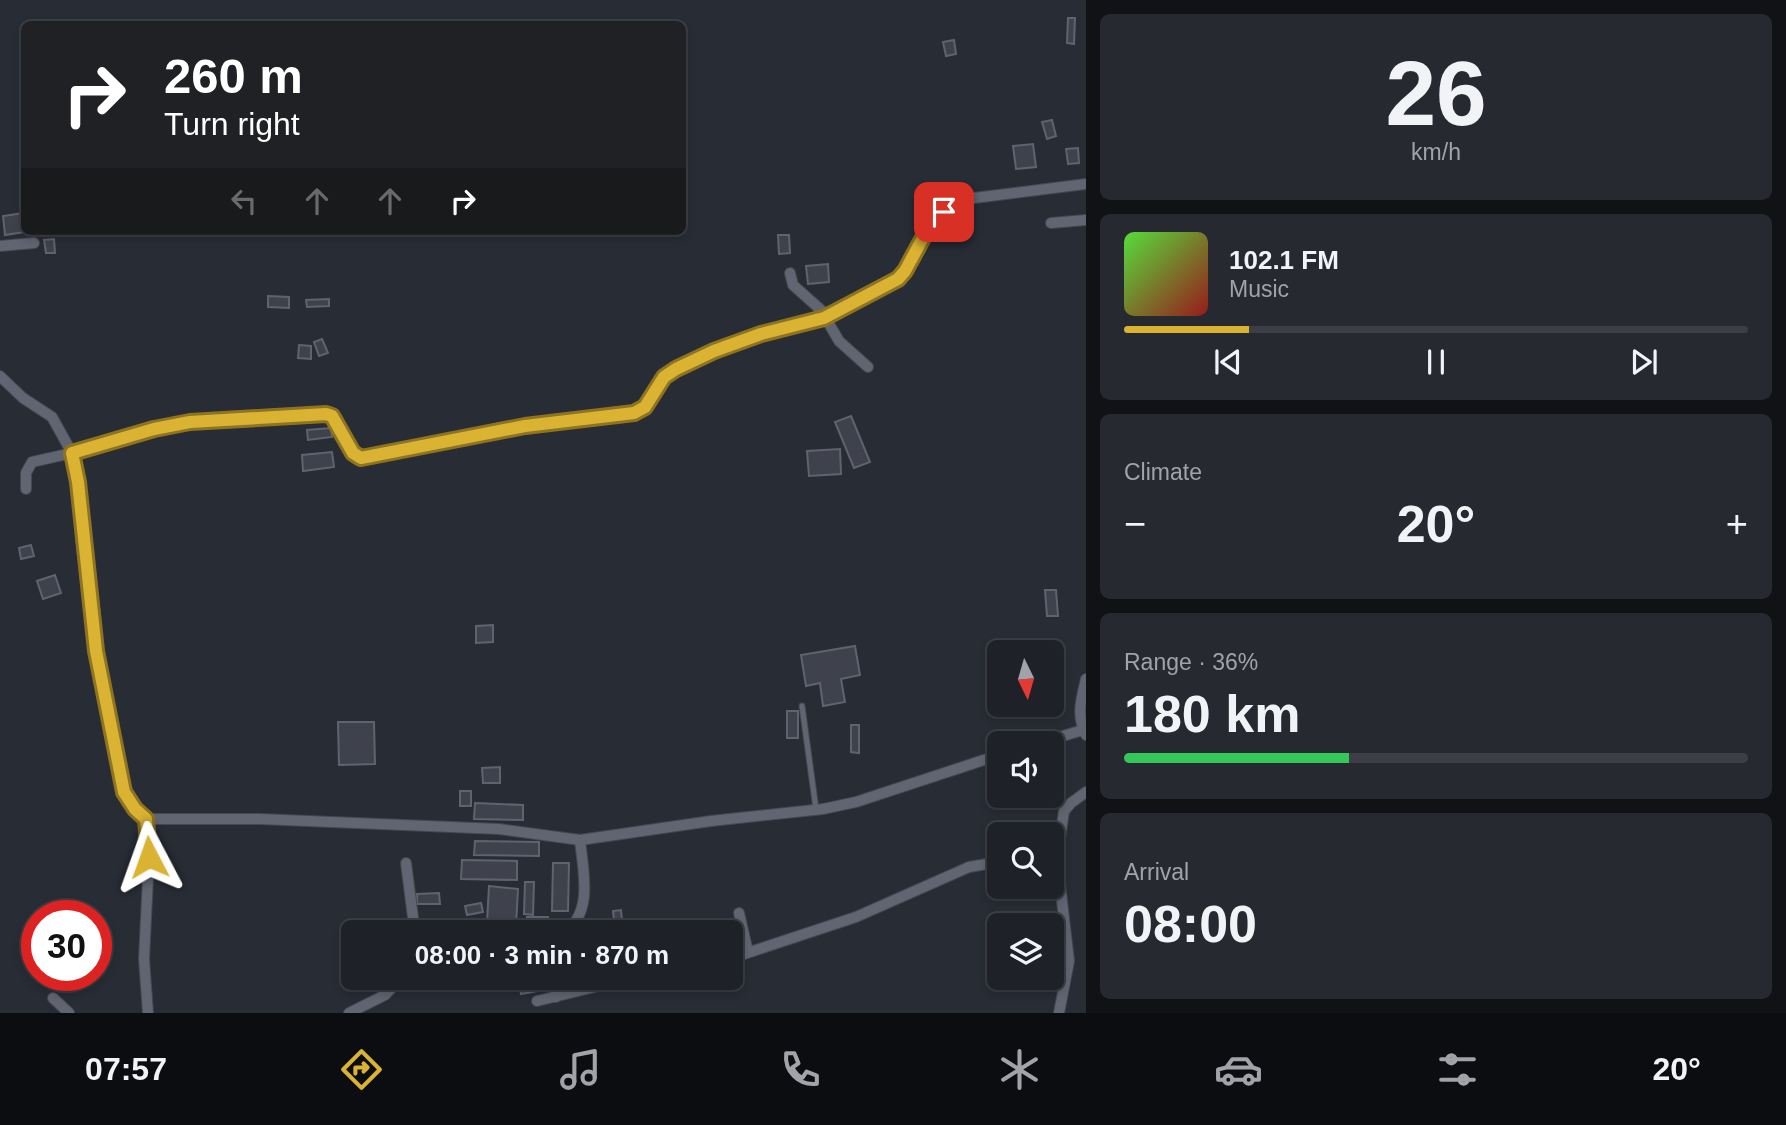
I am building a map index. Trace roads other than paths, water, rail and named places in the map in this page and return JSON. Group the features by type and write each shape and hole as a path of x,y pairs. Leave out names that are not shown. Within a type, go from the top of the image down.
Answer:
{"street":[{"path":"26,489 26,473 32,462 190,422 329,415 340,427 353,453 361,458 525,426 634,413 645,407 664,377 714,351 761,334 824,318 898,279 930,225 958,203 974,198 1086,184"},
{"path":"1051,223 1086,220"},
{"path":"0,246 34,243"},
{"path":"790,274 793,285 821,310 839,341 868,367"},
{"path":"0,376 23,398 52,417 72,453 78,482 96,651 124,792 135,809 146,819 260,819 499,829 580,840 856,802 987,759"},
{"path":"1064,738 1085,733 1079,708 1086,679"},
{"path":"1062,822 1064,811 1086,792"},
{"path":"146,819 149,857 144,959 148,1013"},
{"path":"578,920 584,899 580,840"},
{"path":"406,863 413,920"},
{"path":"743,954 856,917 969,867 987,864"},
{"path":"1059,1013 1069,961 1060,899"},
{"path":"739,913 748,952"},
{"path":"349,1013 390,990"},
{"path":"556,990 556,997"},
{"path":"537,1001 583,990"},
{"path":"53,998 69,1013"}],"lane":[{"path":"802,706 816,809"}]}
